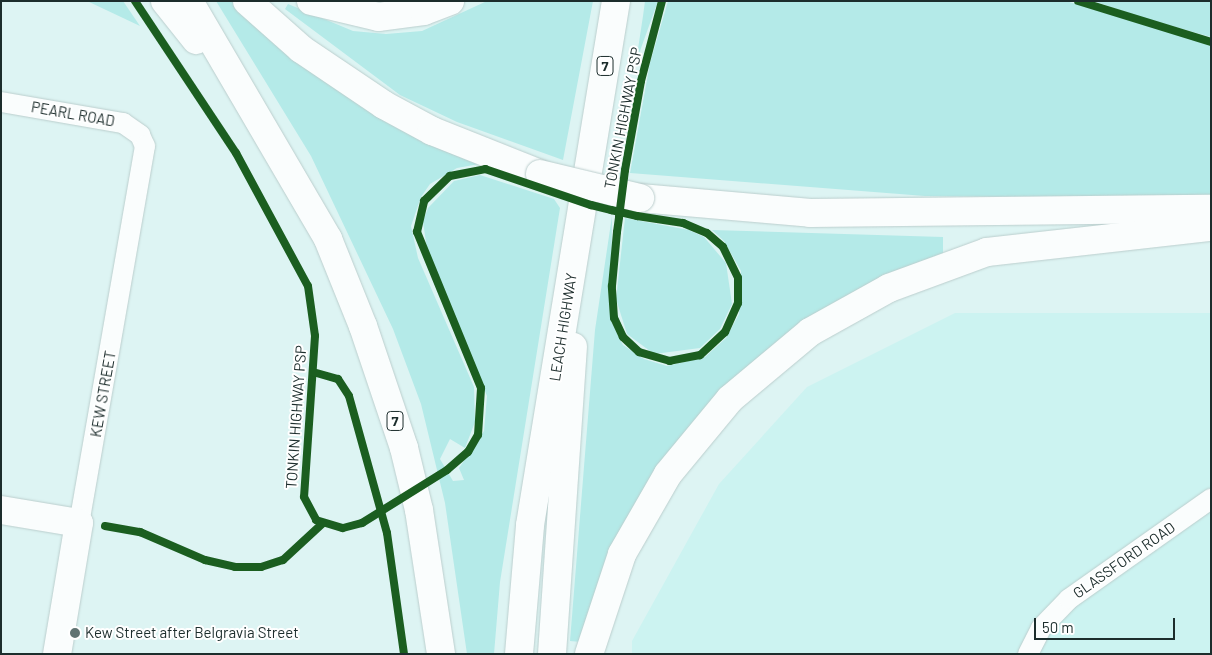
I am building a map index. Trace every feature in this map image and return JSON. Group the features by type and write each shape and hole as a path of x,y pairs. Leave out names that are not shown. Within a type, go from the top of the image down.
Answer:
{"main road":[{"path":"165,1 261,120"},
{"path":"190,1 261,120"},
{"path":"247,1 301,49 384,106 432,131 540,174 640,198 810,213 1211,209"},
{"path":"311,1 378,17 424,11 450,1"},
{"name":"LEACH HIGHWAY","path":"518,654 530,525 616,1"},
{"name":"7","path":"261,120 328,240 363,326 404,448 419,510 442,654"},
{"path":"589,654 622,554 668,474 730,399 810,332 889,288 987,252 1211,227"},
{"path":"552,654 573,385 572,268"},
{"path":"1,510 79,523"},
{"name":"KEW STREET","path":"57,654 79,523"}],"street":[{"name":"PEARL ROAD","path":"1,102 123,123 140,135"},
{"name":"KEW STREET","path":"79,523 145,157 140,135"},
{"name":"GLASSFORD ROAD","path":"1028,654 1042,628 1069,599 1211,499"}],"shaded area":[{"path":"87,1 123,1 140,26"},
{"path":"216,1 234,1 268,33 479,164 457,168 430,184 421,197 411,226 418,258 474,387 475,422 465,448 450,439 440,459 453,481 464,480 459,468 484,431 487,396 427,250 423,221 428,208 454,181 480,175 554,199 560,208 500,582 494,654 467,654 445,503 421,404 393,329 311,156"},
{"path":"487,1 593,1 563,160 457,122 400,95 285,9 288,4 353,31 386,34 422,31"},
{"path":"645,1 658,1 636,62 643,16"},
{"path":"668,1 1066,1 1211,45 1211,198 925,196 630,173 650,63"},
{"path":"1093,1 1211,1 1211,37 1147,19"},
{"path":"612,216 611,321 623,345 644,359 667,366 705,357 726,338 739,314 741,271 724,241 712,230 943,237 943,255 741,375 581,642 570,641 595,330"},
{"path":"625,218 689,230 704,237 726,263 732,304 720,329 700,348 654,354 627,334 616,299"},
{"path":"955,313 1211,313 1211,654 632,654 632,641 719,484 807,387"}],"cycle path":[{"name":"TONKIN HIGHWAY PSP","path":"135,1 236,153 308,286 315,336 304,497 316,520 343,528 362,523 447,470 468,452 478,435 481,388 417,232 424,201 450,176 485,169 591,205 611,210 637,216 683,223 707,233 723,247 738,278 738,303 725,332 700,355 670,361 639,352 623,337 614,318 612,286 617,232 619,217 625,170 641,81 662,1"},
{"path":"1078,1 1211,42"},
{"name":"TONKIN HIGHWAY PSP","path":"313,372 338,379 349,396 387,533 404,654"},
{"path":"105,526 140,532 205,560 235,567 261,567 283,560 322,524"}],"place":[{"name":"Kew Street after Belgravia Street","path":"75,633"}]}
